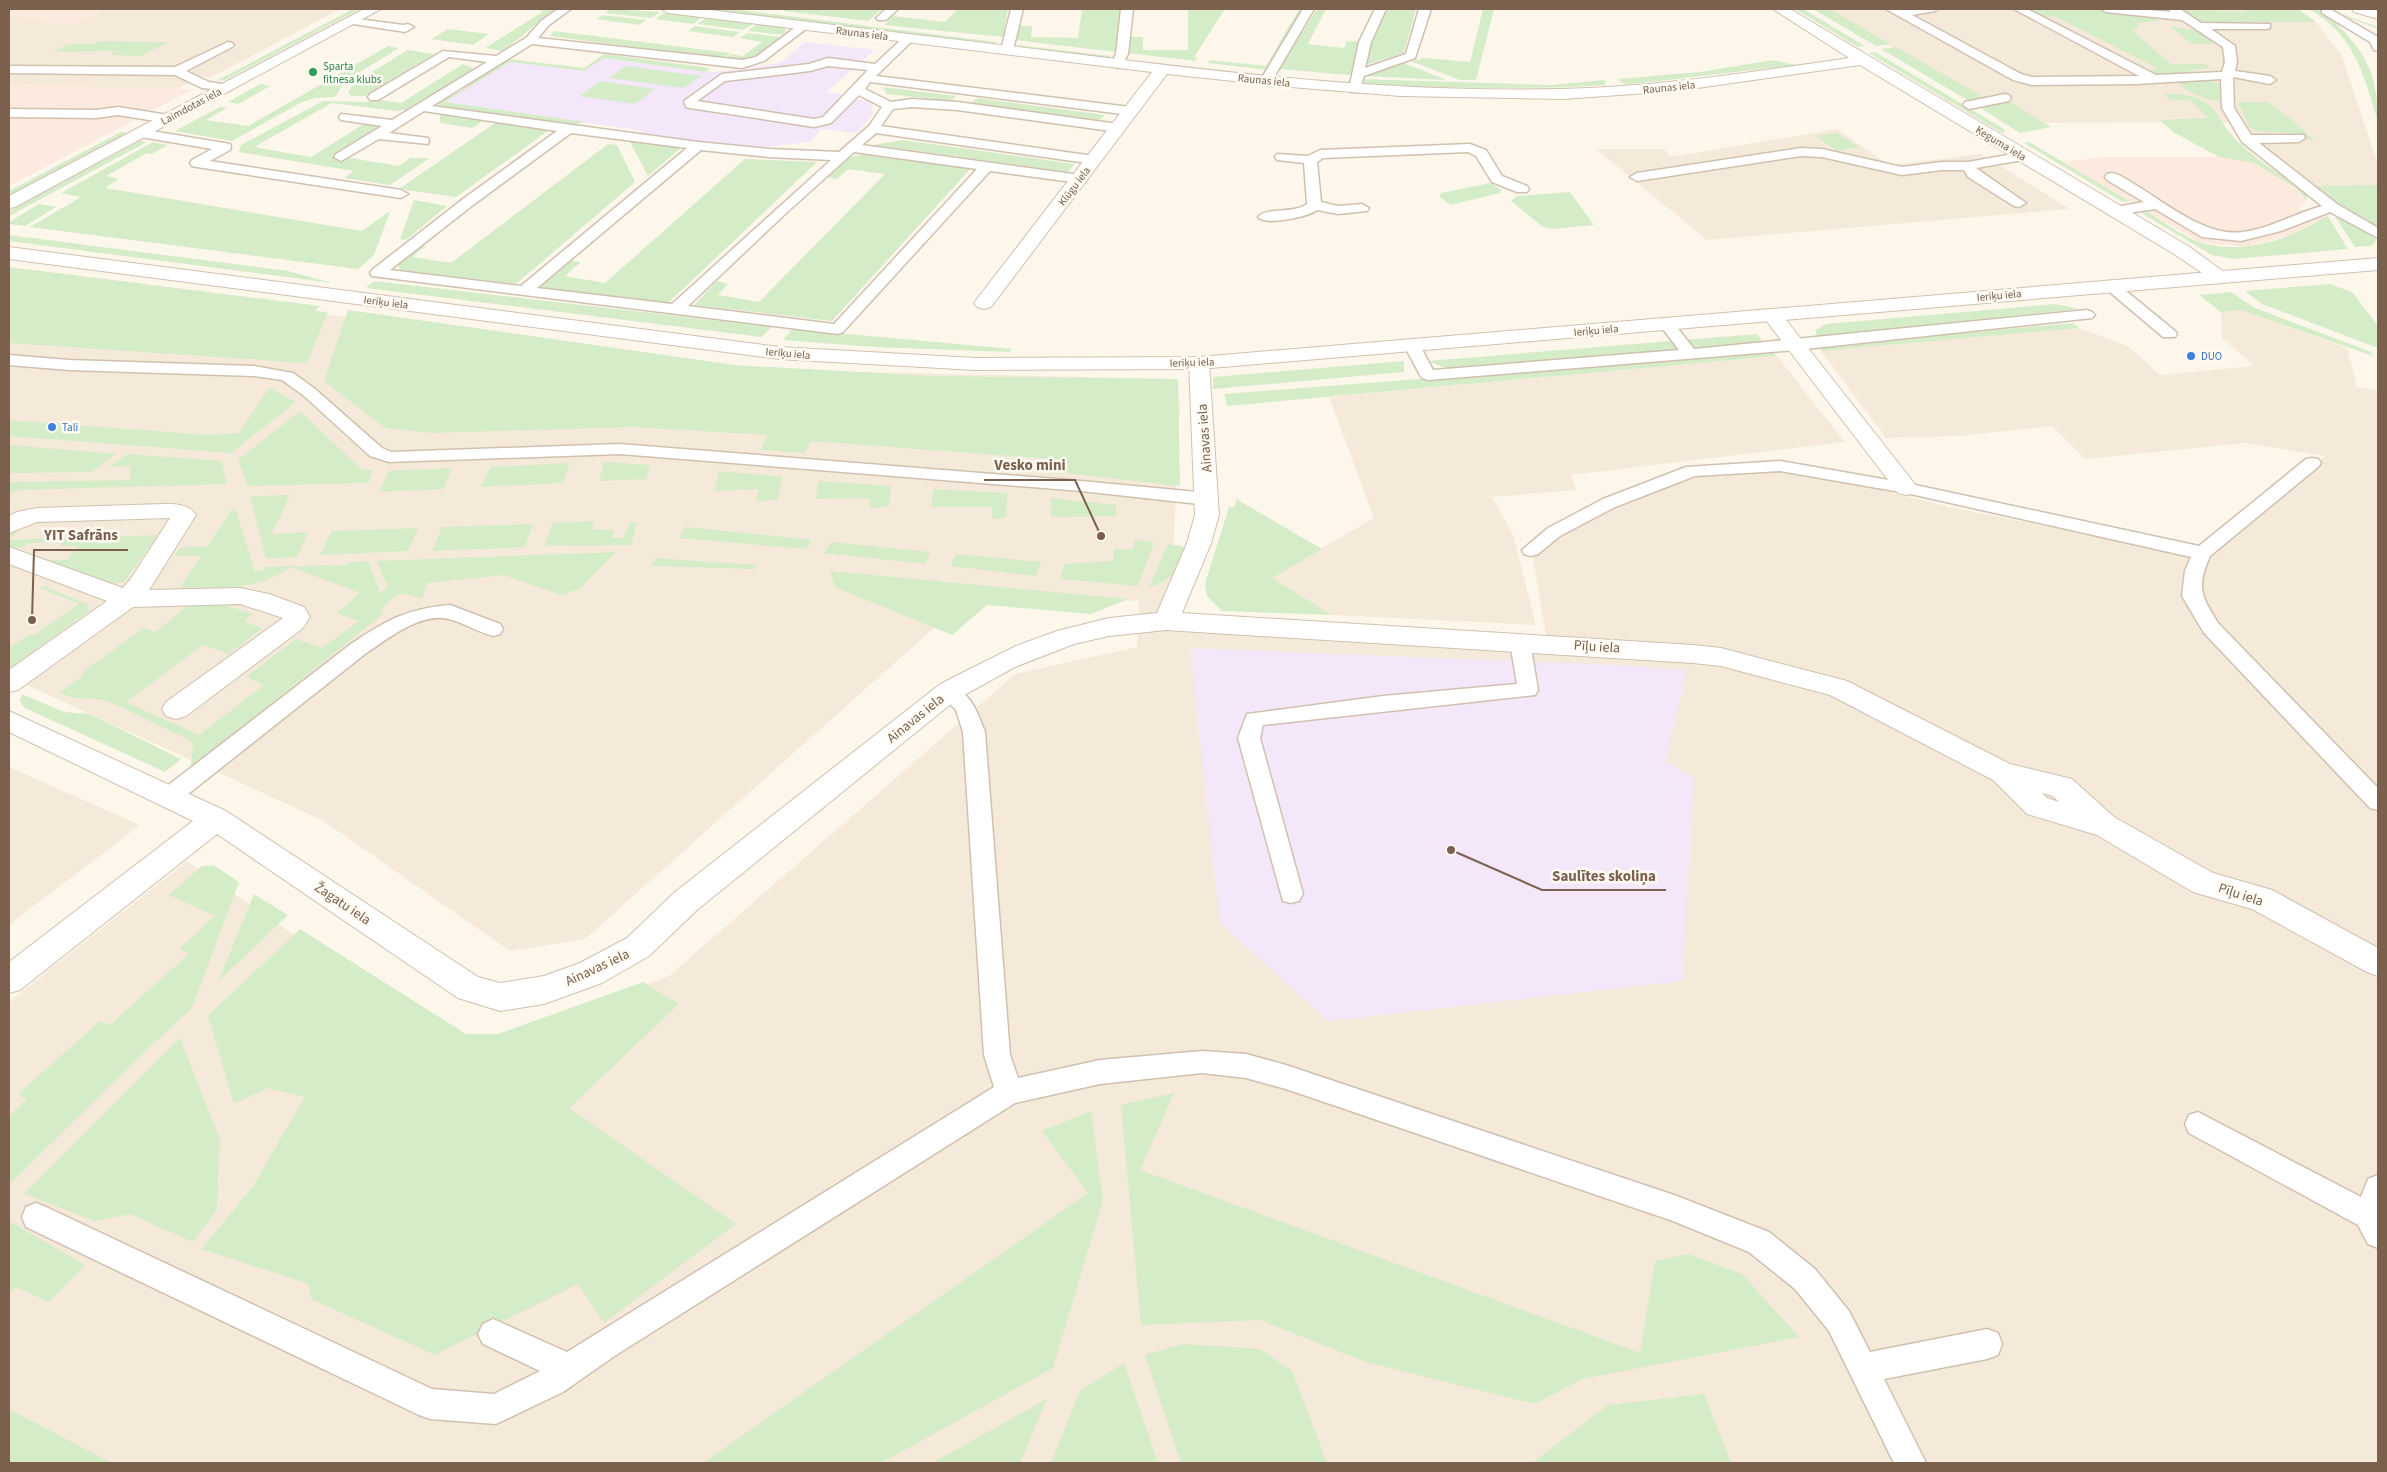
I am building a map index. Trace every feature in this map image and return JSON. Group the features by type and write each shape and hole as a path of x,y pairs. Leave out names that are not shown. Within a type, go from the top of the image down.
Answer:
{"street":[{"name":"Laimdotas iela","path":"9,203 374,9"},
{"name":"Raunas iela","path":"668,9 1266,81 1357,81 1470,94 1620,92 1681,86 1863,60"},
{"name":"Ķeguma iela","path":"1780,9 2221,277"},
{"path":"2359,9 2378,16"},
{"name":"Klūgu iela","path":"984,303 1162,69"},
{"name":"Ieriķu iela","path":"9,253 779,353 976,364 1199,362 2378,264"},
{"path":"1772,315 1906,488"},
{"name":"Ainavas iela","path":"469,988 500,997 544,990 591,973 638,947 686,901 948,692 995,665 1045,644 1108,627 1166,621 1199,543 1207,515 1208,499 1199,362"},
{"path":"9,526 25,517 37,515 164,511 184,515 141,583 127,599 9,683"},
{"path":"9,555 127,599 240,596 260,600 295,613 294,623 176,709"},
{"name":"Pīļu iela","path":"1166,621 1646,649 1721,657 1838,688 2003,773 2037,806 2104,825 2204,883 2262,899 2378,963"},
{"name":"Žagatu iela","path":"9,720 216,819 469,988"},
{"path":"9,980 216,819"}],"lane":[{"path":"341,157 530,40 545,23 565,9"},
{"path":"882,18 892,9"},
{"path":"1007,50 1018,9"},
{"path":"1117,64 1122,54 1127,9"},
{"path":"1266,81 1308,9"},
{"path":"1357,81 1365,42 1380,9"},
{"path":"1357,81 1411,56 1425,9"},
{"path":"1896,11 1930,9"},
{"path":"2019,9 2154,79"},
{"path":"2106,9 2178,13 2229,46 2231,62 2227,75 2228,108 2247,139 2332,207 2378,234"},
{"path":"1896,11 2017,77 2032,81 2154,79 2208,75 2227,75 2270,80"},
{"path":"2326,11 2375,40 2378,48"},
{"path":"2143,25 2160,24 2178,13"},
{"path":"351,21 404,29 408,27"},
{"path":"530,40 742,64 760,59 805,26"},
{"path":"2197,26 2266,26"},
{"path":"878,68 823,62 810,67 722,78 690,101 690,104 814,123 827,120 909,38"},
{"path":"177,71 228,45"},
{"path":"374,97 448,53 499,60"},
{"path":"11,70 177,71 206,85 225,88"},
{"path":"867,78 1130,112"},
{"path":"2027,94 2032,81"},
{"path":"858,90 889,106 912,103 957,106 1118,128"},
{"path":"957,106 971,91"},
{"path":"1969,105 2005,98"},
{"path":"425,106 430,110 769,154 846,152 987,166 1080,179"},
{"path":"676,309 846,152 873,130 889,106"},
{"path":"9,113 96,114 118,112 168,118"},
{"path":"345,117 394,124"},
{"path":"569,128 468,202 377,273 838,329 987,166"},
{"path":"873,130 1094,160"},
{"path":"140,133 225,146 197,163 401,194"},
{"path":"376,135 423,141"},
{"path":"2247,139 2299,138"},
{"path":"524,292 698,146"},
{"path":"1282,157 1310,160 1320,154 1470,148 1481,153 1497,179 1522,189"},
{"path":"1637,177 1801,152 1822,153 1902,171 1942,166 1968,166 2024,156"},
{"path":"1310,160 1314,205"},
{"path":"1968,166 1973,174 2019,203"},
{"path":"2112,177 2207,234 2241,237 2276,228 2310,213 2332,207"},
{"path":"2115,211 2159,204"},
{"path":"1265,217 1305,212 1314,205 1338,210 1362,208"},
{"path":"2110,285 2169,334"},
{"path":"1412,345 1428,375 1796,345 2087,315"},
{"path":"1667,324 1690,354"},
{"path":"9,360 69,365 254,371 287,376 309,392 376,452 389,457 620,449 1081,486 1208,499"},
{"path":"2312,463 2202,554 2194,571 2192,596 2211,628 2378,802"},
{"path":"1531,550 1554,532 1609,503 1692,471 1780,466 1906,488 2202,554"},
{"path":"170,796 358,649 392,627 423,614 450,612 493,629"},
{"path":"1291,894 1249,738 1254,719 1383,703 1528,690 1520,642"},
{"path":"948,692 966,706 974,732 997,1055 1009,1092"},
{"path":"36,1218 430,1404 496,1409 552,1381 602,1346 1009,1092 1100,1072 1202,1062 1246,1066 1286,1077 1674,1208 1759,1242 1805,1279 1839,1321 1910,1463"},
{"path":"2198,1124 2373,1225 2378,1188"},
{"path":"493,1334 569,1369"},
{"path":"1864,1368 1987,1344"}],"shaded area":[{"path":"9,9 107,9 72,25 9,15"},
{"path":"107,9 340,9 210,78 202,76 177,89 9,85 9,15 71,25"},
{"path":"1825,9 2298,9 2316,22 2341,54 2378,165 2378,229 2309,185 2252,138 2241,122 2026,123"},
{"path":"805,42 875,50 826,92 846,95 844,98 871,101 873,114 857,133 821,129 810,142 761,147 704,143 639,135 644,131 444,102 510,62 584,71 604,58 714,72 780,63"},
{"path":"9,85 194,89 9,186"},
{"path":"1837,129 1889,165 1981,154 2070,209 1707,240 1596,149 1664,149 1671,157"},
{"path":"2104,157 2219,157 2254,163 2296,188 2307,200 2298,209 2325,217 2292,235 2247,247 2201,243 2063,162"},
{"path":"9,269 553,347 734,369 1173,379 1180,403 1170,627 1547,640 1532,554 1654,483 1679,474 1788,467 1954,508 2207,558 2325,456 2245,443 2085,459 2052,426 1959,436 1886,438 1821,351 2079,328 2128,346 2160,375 2254,366 2222,338 2221,312 2241,310 2347,348 2357,387 2378,391 2378,1463 9,1463 9,1002 187,861 464,1052 669,976 1015,674 1137,647 1139,601 972,594 585,939 510,951 322,820 9,677"},
{"path":"1777,356 1845,442 1571,475 1577,490 1492,497 1513,534 1536,625 1332,615 1271,578 1374,518 1329,397"},
{"path":"1190,648 1615,665 1687,670 1665,761 1694,778 1682,981 1328,1021 1220,923"},
{"path":"9,767 140,825 9,925"}],"green space":[{"path":"353,9 360,9 225,80 216,81"},
{"path":"529,9 554,10 502,51 485,48 544,11"},
{"path":"611,9 660,12 651,18 605,13"},
{"path":"707,9 733,9 996,42 995,46"},
{"path":"786,9 882,9 868,21 783,11"},
{"path":"958,9 1008,9 1003,37 884,25 893,16 945,22"},
{"path":"1082,9 1122,9 1116,52 1014,40 1018,26 1032,26 1031,37 1078,38"},
{"path":"1188,9 1225,9 1194,57 1197,58 1195,61 1127,53 1128,37 1143,37 1143,50 1188,50"},
{"path":"1299,9 1303,9 1268,70 1208,63 1210,60 1266,66"},
{"path":"1317,9 1326,9 1308,44 1344,48 1347,41 1362,42 1350,75 1279,69"},
{"path":"1385,9 1416,9 1404,53 1366,65 1369,43"},
{"path":"1483,9 1494,9 1476,80 1460,80 1411,61 1425,58 1470,62"},
{"path":"1795,9 1803,9 1865,46 1858,47"},
{"path":"1813,9 1830,9 1890,44 1876,46"},
{"path":"2026,9 2085,9 2156,16 2157,21 2136,23 2140,27 2131,30 2171,64 2205,64 2211,67 2158,77 2145,72 2157,68 2054,16 2042,18"},
{"path":"2179,9 2245,12 2242,9 2298,9 2316,22 2204,22 2193,20"},
{"path":"2309,9 2327,9 2378,27 2378,29 2331,11 2321,10 2357,46 2364,58 2375,86 2378,122 2355,57 2329,23"},
{"path":"664,13 702,17 693,24 655,19"},
{"path":"603,15 646,20 639,25 596,19"},
{"path":"706,18 753,24 743,30 697,24"},
{"path":"757,24 781,27 786,30 783,35 748,31"},
{"path":"695,26 740,32 733,37 688,31"},
{"path":"2169,26 2202,32 2218,44 2192,44"},
{"path":"448,29 489,34 473,45 431,39"},
{"path":"554,31 730,53 723,59 550,36"},
{"path":"747,33 781,37 755,57 742,60 723,60 731,54 743,56 762,42 740,38"},
{"path":"100,41 169,42 140,56 110,55 115,51 52,52 69,44 93,44"},
{"path":"1017,45 1111,56 1109,59 1015,47"},
{"path":"388,46 399,48 345,81 335,97 315,98 302,102 232,141 175,131 220,107 227,108 206,120 248,126"},
{"path":"1896,47 1985,98 1969,101 1881,49"},
{"path":"408,50 434,54 365,96 351,96 348,93 354,83"},
{"path":"1875,52 2004,129 2005,132 2002,133 1869,53"},
{"path":"604,54 710,68 706,72 604,58 584,71 510,62 445,102 585,122 574,125 447,108 438,104 445,97 452,96 468,86 466,83 508,59 584,68"},
{"path":"1773,60 1796,65 1625,85 1618,79 1700,72"},
{"path":"1401,62 1447,80 1363,76"},
{"path":"463,64 475,69 411,109 396,111 332,103 254,147 311,157 364,124 379,126 332,155 399,166 410,158 430,158 390,185 344,178 354,171 239,152 241,145 323,101 369,102 381,100 401,103"},
{"path":"626,66 701,76 684,88 609,78"},
{"path":"1359,79 1551,85 1604,80 1606,85 1546,88 1457,87 1367,84"},
{"path":"2203,79 2219,83 2220,101 2198,95 2182,87 2179,83"},
{"path":"600,81 655,89 635,104 580,96"},
{"path":"260,84 270,86 238,104 228,102"},
{"path":"882,87 956,96 952,101 887,94"},
{"path":"2164,94 2188,95 2206,103 2215,111 2227,129 2248,151 2307,193 2307,200 2296,188 2254,163 2219,157 2173,132 2160,120 2209,118 2189,100 2171,100"},
{"path":"977,98 1105,115 1099,120 971,103"},
{"path":"2008,101 2051,127 2020,133 1982,109 1985,104"},
{"path":"2238,102 2268,102 2295,122 2315,142 2292,133 2257,131 2250,128"},
{"path":"440,115 483,121 472,128 440,123"},
{"path":"498,121 546,128 548,131 456,197 399,189"},
{"path":"121,132 127,133 9,195 9,191"},
{"path":"1837,133 1859,147 1837,151 1816,136"},
{"path":"903,140 1075,164 1068,172 873,145"},
{"path":"140,141 147,142 9,216 9,211"},
{"path":"635,141 681,148 648,176 630,142"},
{"path":"153,142 168,145 152,154 147,153 106,176 119,179 105,188 362,231 390,211 374,255 358,269 30,227 81,197 61,193"},
{"path":"2029,142 2129,201 2123,202 2024,143"},
{"path":"608,144 617,145 635,182 516,284 401,270 396,263 418,246 426,246 412,257 451,263"},
{"path":"874,153 972,167 832,321 694,305 717,281 728,284 718,295 759,302 885,174 848,169 837,179 826,177 849,157"},
{"path":"745,159 817,162 667,304 537,289 567,260 581,262 565,276 605,283"},
{"path":"1491,183 1501,190 1500,193 1450,205 1439,196 1441,193"},
{"path":"2378,185 2378,230 2309,186"},
{"path":"1570,192 1594,225 1552,229 1543,227 1511,201 1517,196"},
{"path":"414,200 447,206 406,240 400,239"},
{"path":"39,204 56,207 25,226 9,224 9,222"},
{"path":"2148,212 2196,241 2218,246 2234,247 2250,246 2283,238 2314,224 2327,215 2348,249 2233,259 2212,255 2141,213"},
{"path":"2335,217 2344,219 2377,240 2371,246 2355,247"},
{"path":"9,235 288,271 332,283 9,241"},
{"path":"9,267 320,306 315,311 328,312 307,363 9,343"},
{"path":"374,281 772,327 761,337 366,288"},
{"path":"2330,284 2352,292 2378,326 2378,348 2262,304 2245,291"},
{"path":"2231,292 2255,308 2371,352 2373,356 2241,310 2221,312 2199,295"},
{"path":"2056,304 2079,309 1816,337 1816,330 1826,324"},
{"path":"348,310 734,365 930,376 1178,379 1180,486 1049,471 1053,459 811,441 804,453 761,450 767,435 634,427 431,433 385,428 324,381"},
{"path":"2073,323 2079,328 1821,351 1821,346"},
{"path":"792,329 1012,349 1010,352 874,347 783,340"},
{"path":"1757,334 1764,343 1449,369 1427,361"},
{"path":"1772,352 1777,356 1227,406 1224,394"},
{"path":"1404,361 1404,372 1213,389 1213,377"},
{"path":"269,388 296,402 231,453 9,436 9,420 208,435 239,433"},
{"path":"300,411 361,469 373,470 368,483 248,486 238,460"},
{"path":"9,445 116,454 91,472 9,473"},
{"path":"128,454 221,461 227,484 18,490 9,495 9,482 130,480 130,466 109,467"},
{"path":"604,462 650,465 646,479 599,481"},
{"path":"570,463 563,483 481,487 490,467"},
{"path":"452,468 443,489 379,492 389,471"},
{"path":"719,471 782,477 778,500 756,501 759,489 715,491"},
{"path":"819,481 891,486 889,507 869,508 870,498 816,499"},
{"path":"933,489 1007,493 1006,518 992,519 992,507 931,507"},
{"path":"290,495 272,534 308,532 297,557 266,559 250,496"},
{"path":"1051,498 1116,505 1116,516 1051,517"},
{"path":"1236,499 1322,549 1272,578 1332,615 1222,611 1207,596 1205,584 1229,507 1235,507"},
{"path":"232,509 236,510 255,572 264,570 265,567 347,565 348,562 368,561 380,592 388,588 377,561 616,552 581,588 561,595 504,575 427,583 422,599 401,593 390,600 380,612 383,614 195,765 191,765 193,746 191,741 106,700 77,698 59,693 84,675 81,673 144,628 155,632 189,605 224,605 253,614 244,622 263,628 229,654 203,645 126,702 199,735 264,685 246,677 296,639 322,648 359,621 337,613 360,593 291,567 264,581 251,584 224,588 180,588 201,556 174,556 184,547 207,547"},
{"path":"594,521 591,529 614,530 611,538 624,538 630,522 637,523 631,545 544,546 553,523"},
{"path":"24,523 10,540 158,535 124,582 107,584 49,562 50,560 67,560 78,546 60,546 62,542 27,543 23,548 9,547 9,533"},
{"path":"533,524 525,547 432,551 442,527"},
{"path":"686,527 812,540 807,549 679,538"},
{"path":"418,528 408,551 320,555 332,531"},
{"path":"1134,540 1154,542 1138,586 1060,579 1065,564 1113,561 1114,549 1133,549"},
{"path":"831,542 930,552 925,564 824,553"},
{"path":"1168,544 1187,547 1174,573 1164,581 1149,587"},
{"path":"956,554 1041,562 1036,576 951,566"},
{"path":"655,558 756,565 755,569 650,566"},
{"path":"830,571 1128,599 1091,614 987,605 952,635 835,587"},
{"path":"44,586 89,605 89,611 9,669 9,648 30,634 34,635 79,604 40,588"},
{"path":"22,694 64,712 90,714 181,759 165,772 25,708 20,701"},
{"path":"213,865 239,882 192,1008 141,1055 9,1185 9,1116 27,1099 18,1094 100,1021 110,1025 189,954 179,949 215,916 169,895 202,866"},
{"path":"254,894 288,915 218,982"},
{"path":"300,929 466,1034 498,1034 643,982 679,1004 569,1108 736,1224 604,1323 578,1284 435,1355 311,1299 309,1284 202,1249 253,1186 305,1097 267,1088 234,1104 208,1016"},
{"path":"180,1038 220,1140 217,1209 193,1242 130,1214 95,1221 24,1194"},
{"path":"1174,1093 1140,1170 1640,1353 1655,1261 1688,1254 1742,1274 1799,1337 1582,1379 1535,1404 1366,1362 1260,1320 1141,1325 1121,1105"},
{"path":"1091,1111 1103,1200 1053,1368 881,1463 703,1463 1088,1193 1042,1131"},
{"path":"9,1221 85,1265 49,1302 16,1287 9,1295"},
{"path":"1183,1344 1260,1349 1292,1371 1327,1463 1181,1463 1145,1355"},
{"path":"1124,1363 1158,1463 1051,1463 1080,1391"},
{"path":"1704,1394 1731,1463 1532,1463 1608,1405"},
{"path":"1047,1399 1020,1463 932,1463"},
{"path":"9,1409 112,1463 9,1463"}],"place":[{"name":"Sparta fitnesa klubs","path":"313,72"},
{"name":"DUO","path":"2191,356"},
{"name":"Tali","path":"52,427"},
{"name":"Vesko mini","path":"1101,536"},
{"name":"YIT Safrāns","path":"32,620"},
{"name":"Saulītes skoliņa","path":"1451,850"}]}
